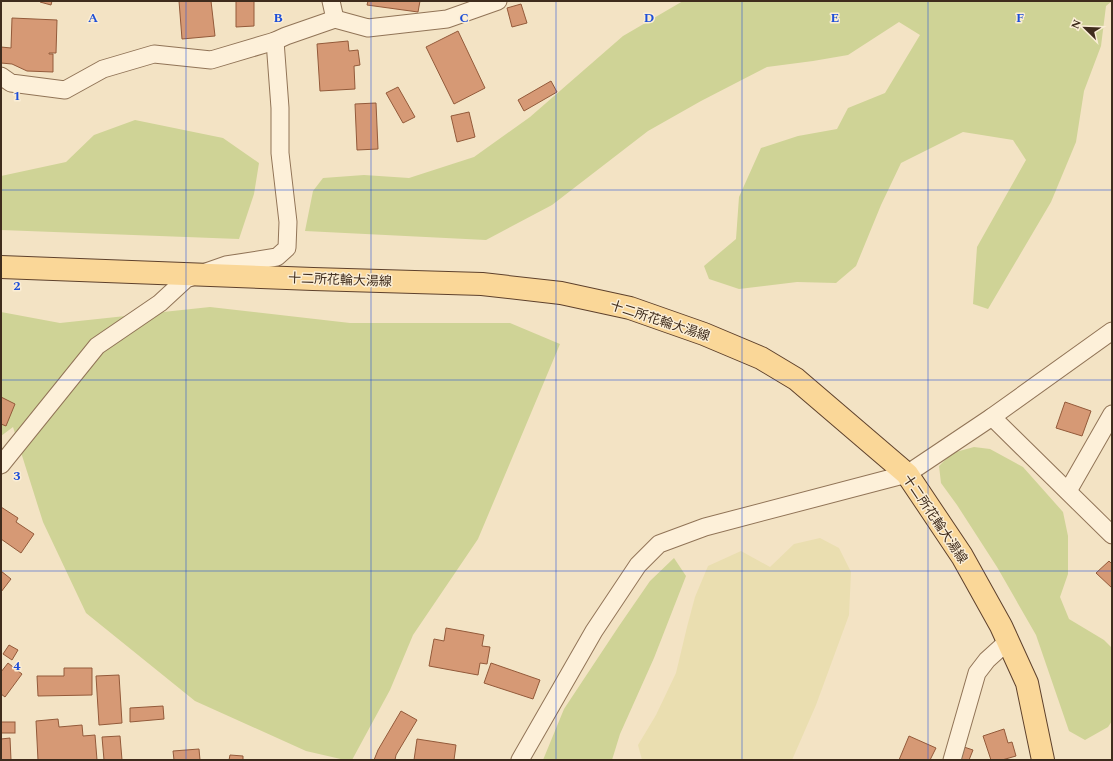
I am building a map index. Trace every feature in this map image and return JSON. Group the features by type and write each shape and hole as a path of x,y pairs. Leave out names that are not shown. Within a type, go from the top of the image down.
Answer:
{"main road":[{"name":"十二所花輪大湯線","path":"1,267 482,284 562,293 630,308 704,334 760,358 796,378 907,474 962,556 1001,626 1027,683 1043,760"}],"street":[{"path":"331,1 335,19"},
{"path":"1,76 11,83 66,90 103,69 154,54 211,60 275,41 335,19 368,28 447,19 498,1"},
{"path":"1,465 97,346 160,303 186,279 226,265 277,257 287,248 288,222 280,153 280,108 275,41"},
{"path":"520,760 594,631 638,565 659,544 705,527 907,474 992,417 1112,331"},
{"path":"1068,491 1112,414"},
{"path":"992,417 1112,535"},
{"path":"952,760 978,673 987,660 1008,641"}],"shaded area":[{"path":"820,538 839,548 851,572 849,615 816,705 792,760 642,760 638,745 656,715 676,673 695,597 708,566 741,551 770,567 794,544"}],"green space":[{"path":"683,1 1112,1 1106,6 1101,46 1084,91 1076,142 1051,202 988,309 973,304 977,247 1026,160 1013,140 963,132 901,163 881,205 856,266 836,283 797,282 739,289 709,279 704,266 736,239 739,197 761,148 798,136 837,129 848,108 885,93 920,35 899,22 848,55 767,67 701,101 648,131 552,205 486,240 305,231 313,191 323,178 364,175 409,178 474,157 530,117 623,36"},
{"path":"135,120 223,138 259,163 254,194 239,239 1,230 1,176 66,162 94,135"},
{"path":"210,307 350,323 510,323 560,344 478,539 413,635 390,690 352,760 345,760 306,751 195,701 86,613 43,522 13,427 1,436 1,312 60,323"},
{"path":"974,447 990,449 1023,467 1063,512 1068,536 1068,574 1060,597 1069,619 1104,640 1112,648 1112,721 1108,727 1085,740 1069,731 1036,635 997,567 941,483 939,466 952,453"},
{"path":"674,558 686,576 654,658 620,734 612,760 543,760 564,709 650,581"}],"building":[{"path":"40,1 52,1 51,5"},
{"path":"179,1 211,1 215,36 182,39"},
{"path":"236,1 254,1 254,26 236,27"},
{"path":"368,1 420,1 418,12 367,5"},
{"path":"521,4 527,23 512,27 507,8"},
{"path":"12,18 57,20 56,53 49,53 53,54 53,72 27,71 12,64 1,63 1,47 11,48"},
{"path":"458,31 485,88 454,104 426,47"},
{"path":"348,41 349,51 358,50 360,65 354,66 355,89 320,91 317,44"},
{"path":"551,81 557,92 524,111 518,100"},
{"path":"398,87 415,117 403,123 386,93"},
{"path":"376,103 378,149 357,150 355,104"},
{"path":"469,112 475,137 457,142 451,116"},
{"path":"1,397 15,404 6,426 1,424"},
{"path":"1065,402 1091,411 1082,436 1056,428"},
{"path":"1,507 18,518 16,522 34,534 21,553 1,539"},
{"path":"1109,561 1112,564 1112,588 1096,573"},
{"path":"1,571 11,579 1,592"},
{"path":"446,628 484,635 482,646 490,647 487,664 480,663 478,675 429,666 434,639 444,641"},
{"path":"9,645 18,650 12,660 3,654"},
{"path":"8,663 22,674 5,697 1,694 1,672"},
{"path":"491,663 540,680 533,699 484,683"},
{"path":"64,668 92,668 92,695 38,696 37,676 64,676"},
{"path":"119,675 122,723 99,725 96,676"},
{"path":"163,706 164,719 130,722 130,708"},
{"path":"401,711 417,720 396,755 395,760 374,760 378,750"},
{"path":"58,719 59,727 82,725 83,736 95,735 97,760 38,760 36,721"},
{"path":"1,722 15,722 15,733 1,733"},
{"path":"1004,729 1008,743 1012,742 1016,756 1002,760 991,760 983,736"},
{"path":"120,736 122,760 104,760 102,737"},
{"path":"909,736 936,748 930,760 899,760"},
{"path":"10,738 11,760 1,760 1,739"},
{"path":"417,739 456,745 454,760 414,760"},
{"path":"964,747 973,750 969,760 959,760"},
{"path":"199,749 200,760 174,760 173,751"},
{"path":"230,755 243,756 243,760 229,760"}]}
